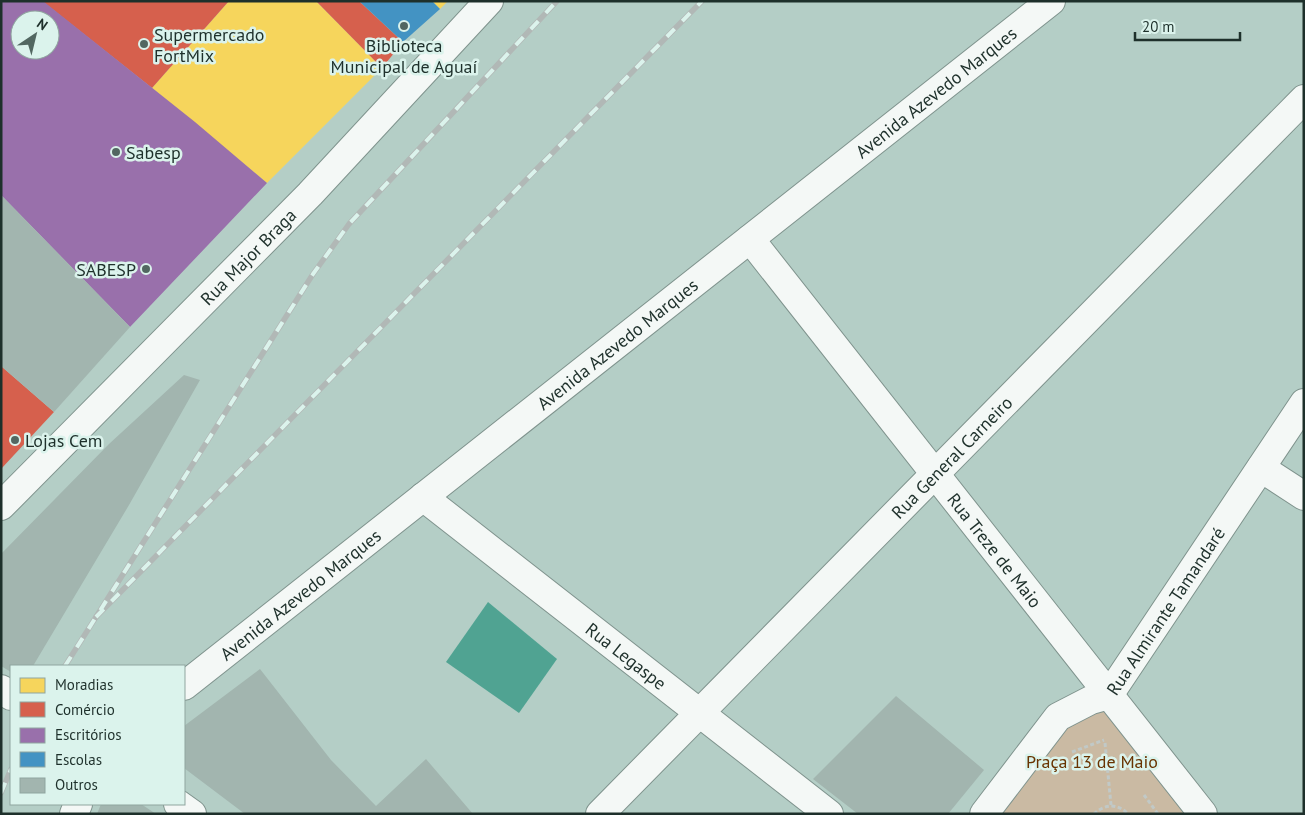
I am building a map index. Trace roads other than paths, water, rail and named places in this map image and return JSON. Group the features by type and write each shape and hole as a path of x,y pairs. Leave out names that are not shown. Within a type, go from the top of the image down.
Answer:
{"street":[{"name":"Rua Major Braga","path":"1,506 310,194 489,1"},
{"name":"Avenida Azevedo Marques","path":"185,685 1052,1"},
{"name":"Rua General Carneiro","path":"600,814 1304,99"},
{"name":"Rua Treze de Maio","path":"750,239 1203,814"},
{"name":"Rua Almirante Tamandaré","path":"984,814 1058,717 1091,700 1109,696 1304,403"},
{"path":"1260,468 1304,496"},
{"name":"Rua Legaspe","path":"423,497 829,814"},
{"path":"179,805 192,814"}],"railway":[{"path":"66,665 313,274 349,224 557,1"},
{"path":"96,617 702,1"},
{"path":"1,793 10,771"}],"place":[{"name":"Biblioteca Municipal de Aguaí","path":"404,26"},
{"name":"Supermercado FortMix","path":"144,44"},
{"name":"Sabesp","path":"116,152"},
{"name":"SABESP","path":"146,269"},
{"name":"Lojas Cem","path":"15,440"}],"park label":[{"name":"Praça 13 de Maio","path":"1092,761"}]}
